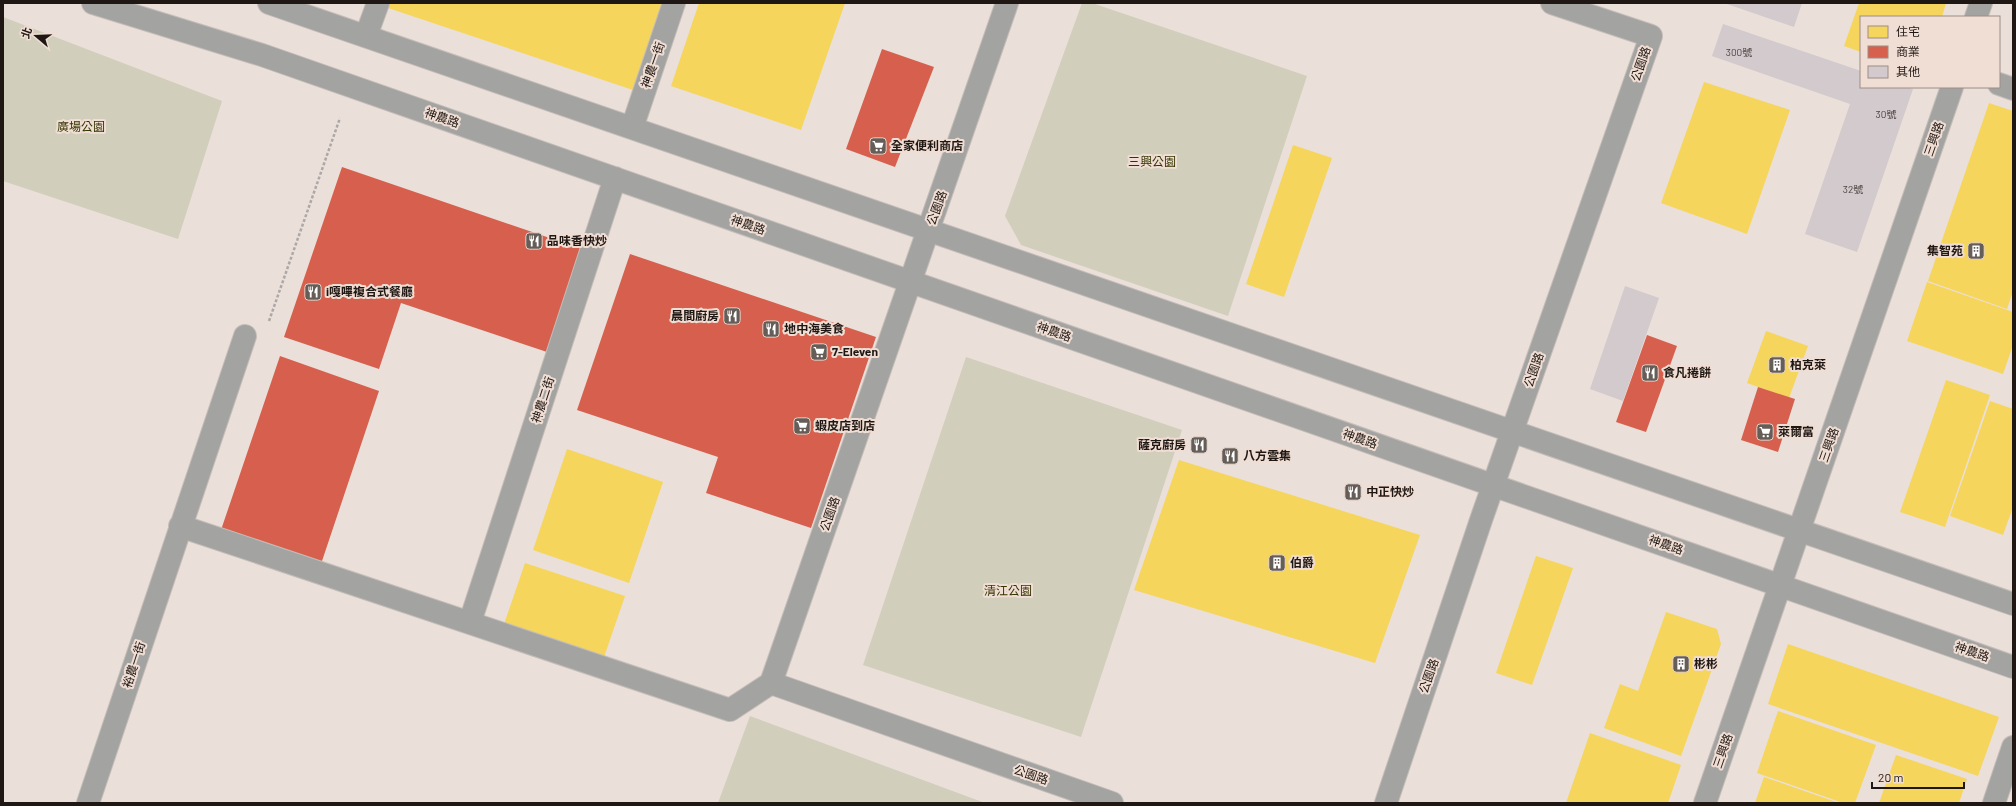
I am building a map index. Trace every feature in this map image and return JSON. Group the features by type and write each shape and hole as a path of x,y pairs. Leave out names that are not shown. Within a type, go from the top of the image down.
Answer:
{"street":[{"name":"神農路","path":"93,3 262,55 2013,667"},
{"path":"270,3 2013,604"},
{"path":"366,36 378,3"},
{"name":"神農一街","path":"632,128 674,3"},
{"name":"公園路","path":"1008,3 770,683 1069,796 1112,803"},
{"name":"公園路","path":"1386,803 1513,431 1651,36 1552,3"},
{"path":"1976,16 1981,3"},
{"path":"2000,84 2013,89"},
{"name":"三興路","path":"1705,803 1952,88"},
{"name":"神農二街","path":"470,622 615,178"},
{"name":"裕農一街","path":"88,803 245,336"},
{"path":"180,526 730,710 770,683"},
{"path":"1994,803 2013,747"}],"path":[{"path":"267,326 340,118"}],"green space":[{"name":"三興公園","path":"1082,3 1092,3 1307,76 1228,316 1021,245 1005,216"},
{"name":"廣場公園","path":"3,17 222,101 178,239 3,181"},
{"name":"清江公園","path":"966,357 1182,430 1081,737 863,665"},
{"path":"750,716 985,803 718,803"}],"building: 住宅":[{"path":"389,3 672,3 642,93 388,8"},
{"path":"699,3 845,3 801,130 671,86"},
{"path":"1859,3 1946,3 1942,16 1860,16 1860,52 1844,46"},
{"path":"1704,82 1790,110 1747,234 1661,203"},
{"path":"1989,103 2013,111 2013,291 2007,309 1928,281"},
{"path":"1293,145 1332,158 1284,297 1246,284"},
{"path":"1927,282 2013,312 2013,345 2003,374 1907,341"},
{"name":"柏克萊","path":"1766,331 1808,346 1789,398 1747,383"},
{"path":"1946,380 1990,395 1945,527 1900,512"},
{"path":"1990,401 2013,409 2013,507 2003,535 1950,516"},
{"path":"567,449 663,482 629,583 533,550"},
{"name":"伯爵","path":"1179,460 1420,535 1375,663 1134,590"},
{"path":"1536,556 1573,568 1532,685 1496,673"},
{"path":"525,563 625,596 603,660 503,627"},
{"name":"彬彬","path":"1666,612 1717,629 1721,644 1681,756 1604,728 1620,684 1638,691"},
{"path":"1788,644 1999,717 1978,776 1768,704"},
{"path":"1778,711 1876,745 1855,803 1843,803 1757,773"},
{"path":"1590,733 1681,765 1668,803 1566,803"},
{"path":"1896,755 1967,779 1959,803 1879,803"},
{"path":"1764,777 1839,803 1755,803"}],"building: 商業":[{"path":"882,49 934,67 895,167 846,149"},
{"path":"342,167 585,250 550,353 401,303 379,369 284,337"},
{"path":"630,254 876,337 811,528 706,493 718,457 577,410"},
{"name":"食凡捲餅","path":"1647,335 1677,346 1646,432 1616,422"},
{"path":"280,356 379,391 321,564 221,530"},
{"path":"1758,387 1795,399 1778,452 1741,440"}],"building: 其他":[{"path":"1724,3 1802,3 1794,27"},
{"path":"1723,24 1860,71 1860,88 1913,89 1857,252 1805,234 1850,104 1712,56"},
{"path":"1625,286 1659,298 1623,401 1590,389"}],"place":[{"name":"全家便利商店","path":"878,146"},
{"name":"品味香快炒","path":"534,241"},
{"name":"集智苑","path":"1976,251"},
{"name":"i嘎嗶複合式餐廳","path":"313,292"},
{"name":"晨間廚房","path":"732,316"},
{"name":"地中海美食","path":"771,329"},
{"name":"7-Eleven","path":"819,352"},
{"name":"柏克萊","path":"1777,365"},
{"name":"食凡捲餅","path":"1650,373"},
{"name":"蝦皮店到店","path":"802,426"},
{"name":"萊爾富","path":"1765,432"},
{"name":"薩克廚房","path":"1199,445"},
{"name":"八方雲集","path":"1230,456"},
{"name":"中正快炒","path":"1353,492"},
{"name":"伯爵","path":"1277,563"},
{"name":"彬彬","path":"1681,664"}]}
